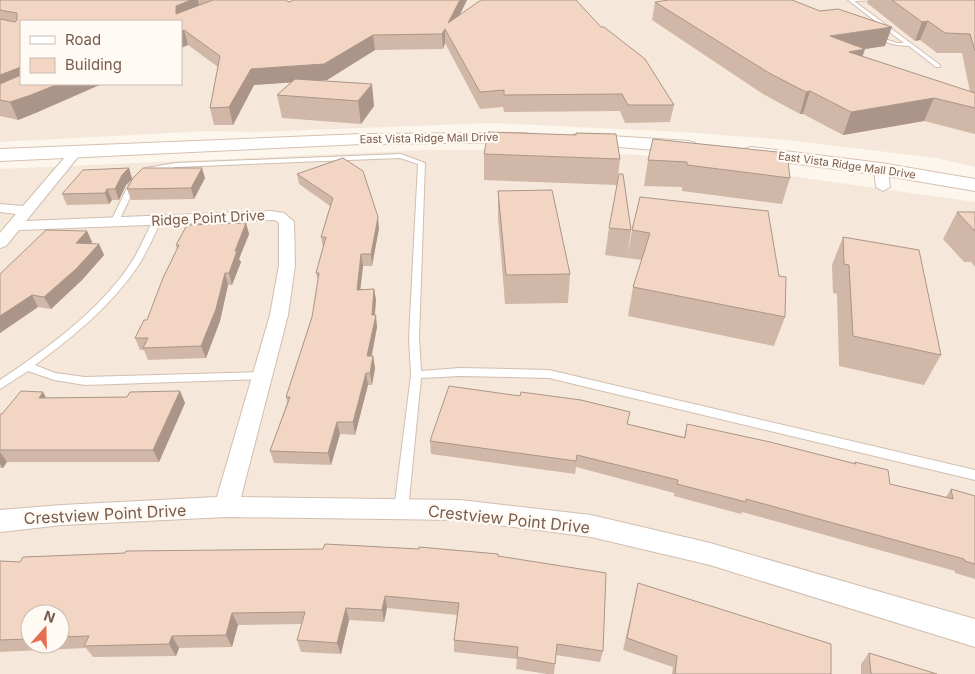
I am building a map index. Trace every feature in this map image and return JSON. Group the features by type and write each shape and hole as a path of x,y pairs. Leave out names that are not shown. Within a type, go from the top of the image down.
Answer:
{"main road":[{"name":"East Vista Ridge Mall Drive","path":"0,156 362,138 542,138"},
{"path":"561,138 710,149"},
{"name":"East Vista Ridge Mall Drive","path":"737,151 794,157 882,178 975,185"}],"street":[{"path":"0,243 76,152"},
{"path":"0,208 26,211"},
{"name":"Ridge Point Drive","path":"14,226 157,221 271,214 279,216 287,222 286,265 279,315 226,507"},
{"name":"Crestview Point Drive","path":"0,520 62,514 226,507 460,510 591,526 710,554 975,632"}],"lane":[{"path":"850,0 886,0"},
{"path":"850,0 938,66"},
{"path":"873,27 887,28"},
{"path":"868,34 896,44 910,45"},
{"path":"114,223 132,186 149,170 158,168 176,165 401,156 422,163 414,338 416,375 401,510"},
{"path":"0,385 101,305 129,272 146,245 157,221"},
{"path":"26,366 54,376 85,381 262,376"},
{"path":"416,375 460,372 549,374 975,475"}],"shaded area":[{"path":"0,0 975,0 975,167 936,158 787,140 683,132 493,123 256,132 207,131 0,142"},
{"path":"428,150 529,150 640,155 975,202 975,674 0,674 0,169"}],"building":[{"path":"0,0 191,0 176,6 176,14 213,0 285,0 289,2 294,0 460,0 448,23 481,0 576,0 601,27 604,27 645,59 674,105 628,105 622,94 504,95 504,90 480,92 445,29 442,34 373,35 324,64 251,69 229,107 210,108 220,56 184,30 182,31 182,20 20,20 20,67 0,75 0,19 15,22 17,20 17,13 0,10"},
{"path":"669,0 792,0 820,11 838,9 892,27 830,36 865,49 849,52 975,93 975,108 934,98 851,112 769,73 655,2"},
{"path":"892,0 975,0 975,51 970,34 945,33 928,21 922,22"},
{"path":"20,75 20,85 56,85 10,102 0,100 0,84"},
{"path":"295,79 372,84 358,101 277,95"},
{"path":"488,132 576,135 576,133 616,134 620,159 484,154"},
{"path":"653,139 787,153 790,178 687,165 687,162 648,160"},
{"path":"343,158 363,171 378,217 371,254 361,254 357,290 374,289 372,315 376,315 367,356 373,356 370,373 366,373 353,422 337,422 328,453 270,451 290,397 286,397 312,317 319,273 316,273 326,237 321,237 333,198 297,174"},
{"path":"129,168 122,175 115,189 107,189 105,193 62,194 83,170"},
{"path":"143,168 202,168 191,188 127,189 133,178"},
{"path":"619,174 623,174 631,230 609,228"},
{"path":"552,190 570,274 506,275 498,191"},
{"path":"640,197 768,211 779,276 786,277 785,317 633,287 650,233 632,230"},
{"path":"957,212 975,212 975,231"},
{"path":"246,223 229,273 225,273 216,309 201,346 143,348 148,338 135,338 144,320 147,320 163,278 179,245 176,245 187,225"},
{"path":"46,230 87,231 76,243 99,244 76,269 44,297 32,295 0,316 0,274"},
{"path":"843,237 919,250 941,355 853,336 849,265 844,264"},
{"path":"449,386 520,396 521,392 581,400 630,412 627,424 685,438 687,424 888,470 890,484 953,499 951,489 975,496 975,564 964,559 746,499 746,502 677,484 678,480 577,455 576,461 430,441"},
{"path":"21,391 43,392 39,398 127,397 130,392 180,391 153,450 0,450 0,414"},
{"path":"325,544 419,549 419,547 498,554 498,556 606,573 603,651 557,644 555,664 517,657 518,647 454,640 459,603 385,596 382,610 346,608 337,643 297,640 305,612 232,613 226,635 172,636 169,644 84,646 89,636 70,637 70,604 20,604 20,639 0,640 0,561 20,562 23,557 125,553 126,551 323,549"},
{"path":"638,583 831,644 831,674 675,674 677,656 627,638"},
{"path":"869,653 937,674 871,674"}]}
